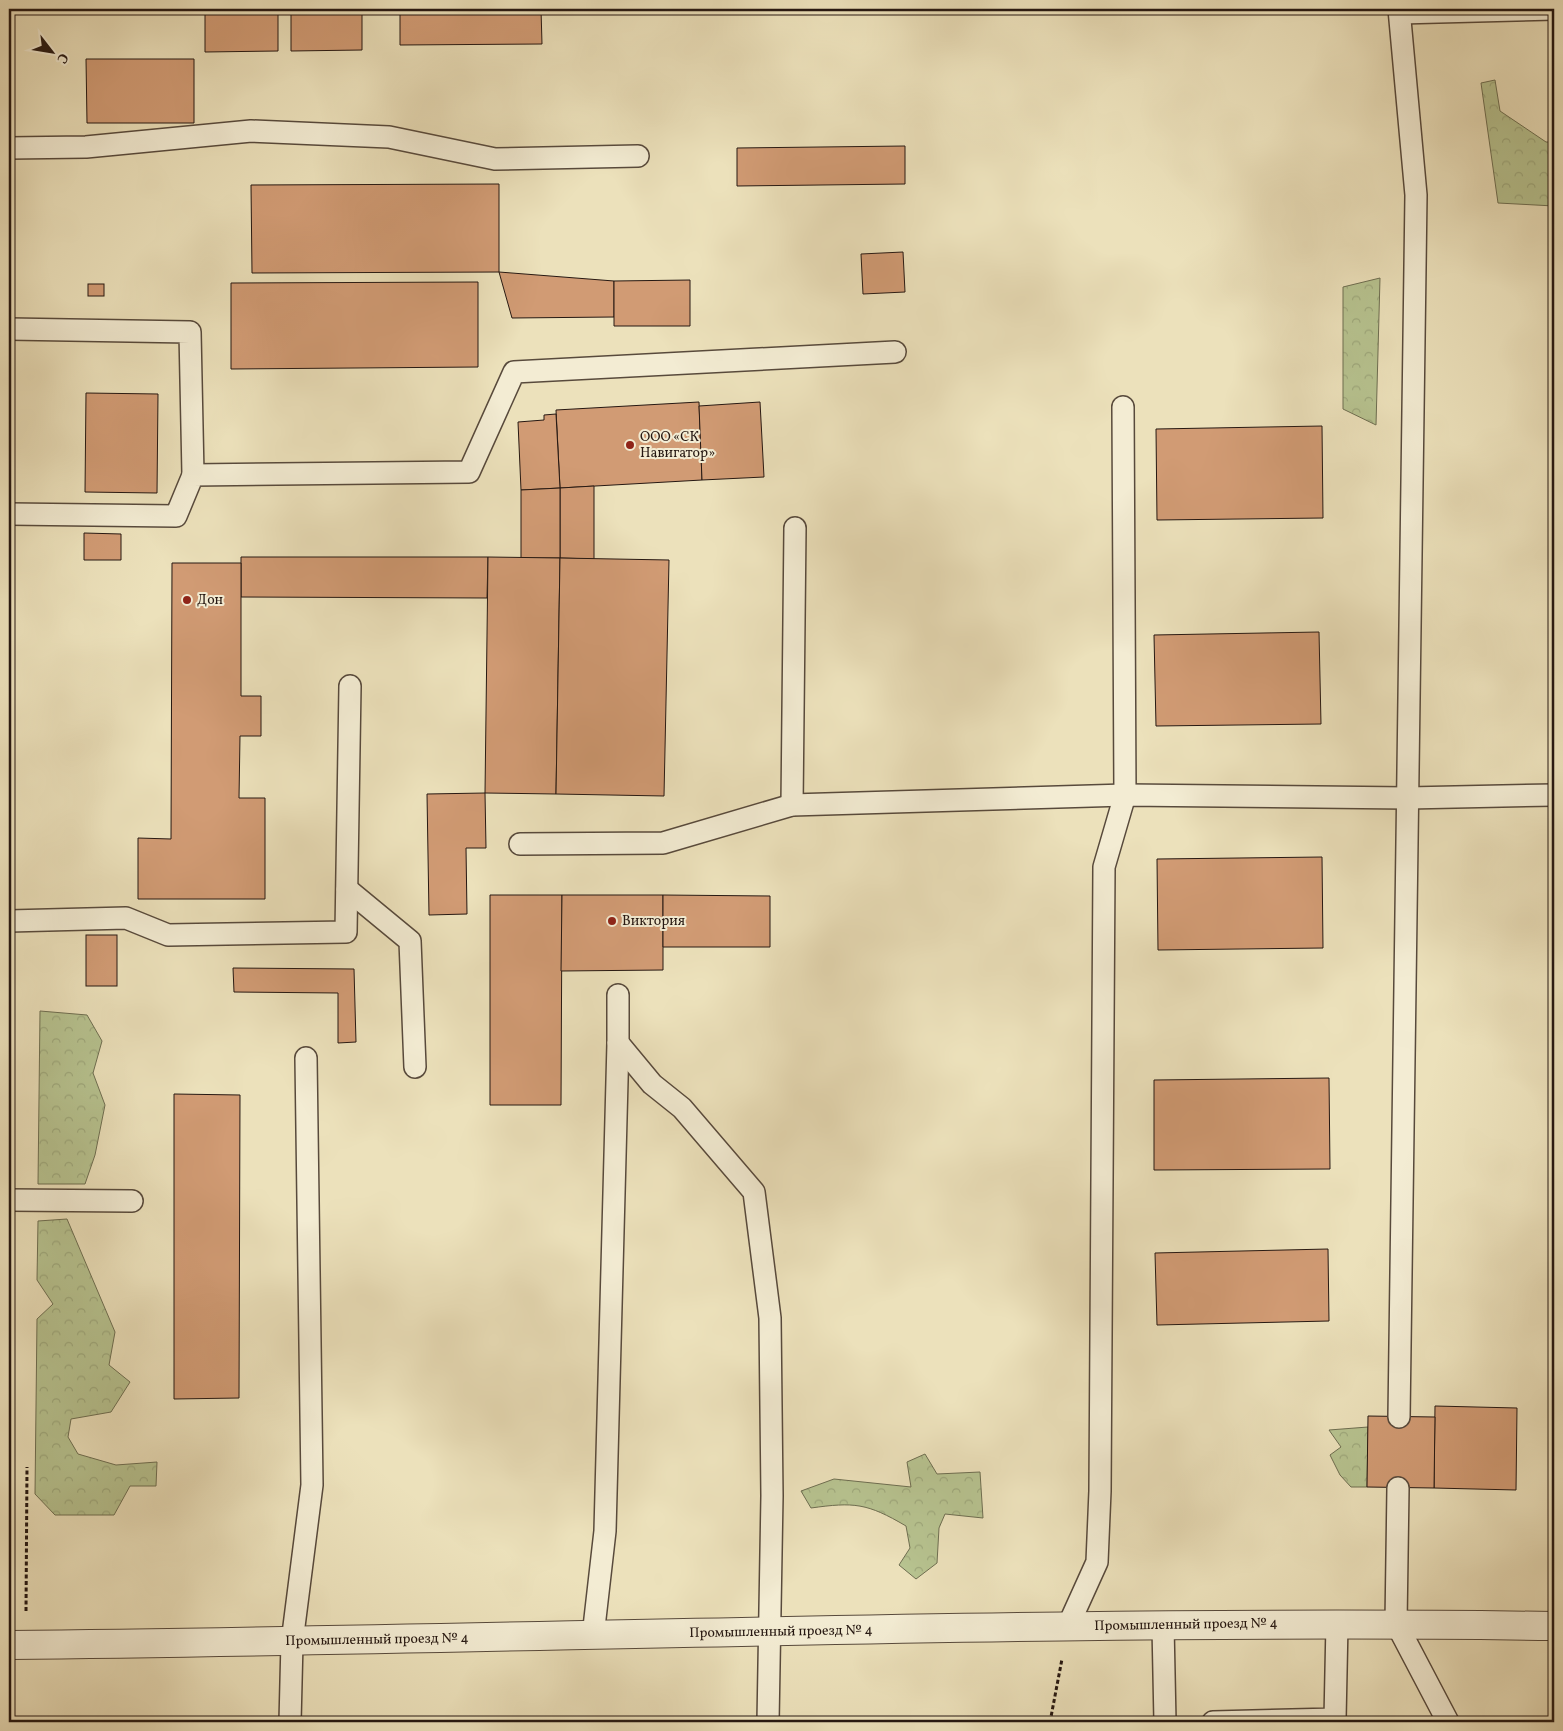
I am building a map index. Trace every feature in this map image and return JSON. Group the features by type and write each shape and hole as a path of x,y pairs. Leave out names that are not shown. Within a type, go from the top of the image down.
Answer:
{"street":[{"name":"Промышленный проезд № 4","path":"13,1645 292,1642 1068,1626 1336,1624 1554,1626"}],"lane":[{"path":"1399,1417 1416,195 1400,11 1554,9"},
{"path":"9,148 86,147 251,130 389,137 495,159 638,156"},
{"path":"9,329 190,332 193,475 176,516 9,514"},
{"path":"193,475 469,472 514,372 895,352"},
{"path":"1068,1626 1097,1562 1100,1492 1104,867 1125,794 1123,407"},
{"path":"792,806 795,528"},
{"path":"9,921 126,918 168,935 346,932 350,686"},
{"path":"520,844 663,843 792,806 1125,794 1408,798 1554,795"},
{"path":"347,889 410,941 415,1067"},
{"path":"593,1636 605,1531 618,995"},
{"path":"618,1043 652,1084 682,1108 754,1192 770,1318 772,1496 768,1722"},
{"path":"290,1722 292,1642 312,1485 306,1058"},
{"path":"9,1200 132,1201"},
{"path":"1398,1488 1396,1624 1448,1722"},
{"path":"1214,1722 1335,1720 1336,1624"},
{"path":"1163,1626 1165,1722"}],"path":[{"path":"13,1645 26,1626 27,1467"},
{"path":"1050,1722 1068,1626"}],"green space":[{"path":"1495,80 1500,111 1546,142 1554,142 1554,206 1498,203 1481,83"},
{"path":"1380,278 1376,425 1343,409 1343,287"},
{"path":"40,1011 87,1015 102,1041 93,1073 105,1105 95,1155 85,1184 38,1184"},
{"path":"67,1219 115,1332 109,1365 130,1382 111,1412 71,1419 68,1437 78,1454 116,1465 157,1462 156,1486 130,1486 114,1515 55,1515 35,1494 37,1319 53,1304 37,1280 38,1221"},
{"path":"1368,1427 1367,1487 1351,1487 1340,1475 1330,1455 1341,1447 1329,1430"},
{"path":"925,1454 937,1474 980,1472 983,1518 945,1514 939,1528 937,1563 916,1579 899,1565 910,1548 906,1526 881,1513 860,1506 838,1505 811,1508 801,1491 834,1479 911,1487 907,1462"}],"building":[{"path":"205,9 278,9 278,51 205,52"},
{"path":"291,9 362,9 362,50 291,51"},
{"path":"400,9 541,9 542,44 400,45"},
{"path":"86,59 194,59 194,123 87,123"},
{"path":"905,146 905,184 737,186 737,148"},
{"path":"499,184 499,272 252,273 251,185"},
{"path":"903,252 905,292 863,294 861,254"},
{"path":"499,272 614,281 614,317 512,318"},
{"path":"690,280 690,326 614,326 614,281"},
{"path":"478,282 478,367 231,369 231,283"},
{"path":"88,284 104,284 104,296 88,296"},
{"path":"86,393 158,394 157,493 85,492"},
{"path":"699,402 702,480 560,488 556,410"},
{"path":"760,402 764,477 702,480 699,406"},
{"path":"556,414 560,488 521,490 518,422 544,420 544,415"},
{"path":"1322,426 1323,518 1157,520 1156,429"},
{"path":"594,486 594,559 560,558 560,488"},
{"path":"560,488 560,558 521,558 521,490"},
{"path":"84,533 121,534 121,560 84,560"},
{"path":"241,557 488,557 487,598 241,597"},
{"path":"488,557 560,558 556,794 485,793"},
{"path":"560,558 669,560 664,796 556,794"},
{"path":"172,563 241,563 241,696 261,696 261,736 240,736 239,798 265,798 265,899 138,899 138,838 171,839"},
{"path":"1319,632 1321,724 1156,726 1154,635"},
{"path":"485,793 486,848 466,848 467,914 429,915 427,794"},
{"path":"1322,857 1323,948 1158,950 1157,859"},
{"path":"490,895 562,895 561,1105 490,1105"},
{"name":"Виктория","path":"562,895 663,895 663,970 561,971"},
{"path":"663,895 770,896 770,947 663,947"},
{"path":"86,935 117,935 117,986 86,986"},
{"path":"233,968 354,969 356,1042 338,1043 338,993 234,992"},
{"path":"1329,1078 1330,1169 1154,1170 1154,1080"},
{"path":"174,1094 240,1095 239,1398 174,1399"},
{"path":"1328,1249 1329,1321 1157,1325 1155,1253"},
{"path":"1435,1406 1517,1408 1516,1490 1434,1488"},
{"path":"1368,1416 1435,1417 1434,1488 1367,1487"}],"place":[{"name":"ООО «СК Навигатор»","path":"630,445"},
{"name":"Дон","path":"187,600"},
{"name":"Виктория","path":"612,921"}]}
